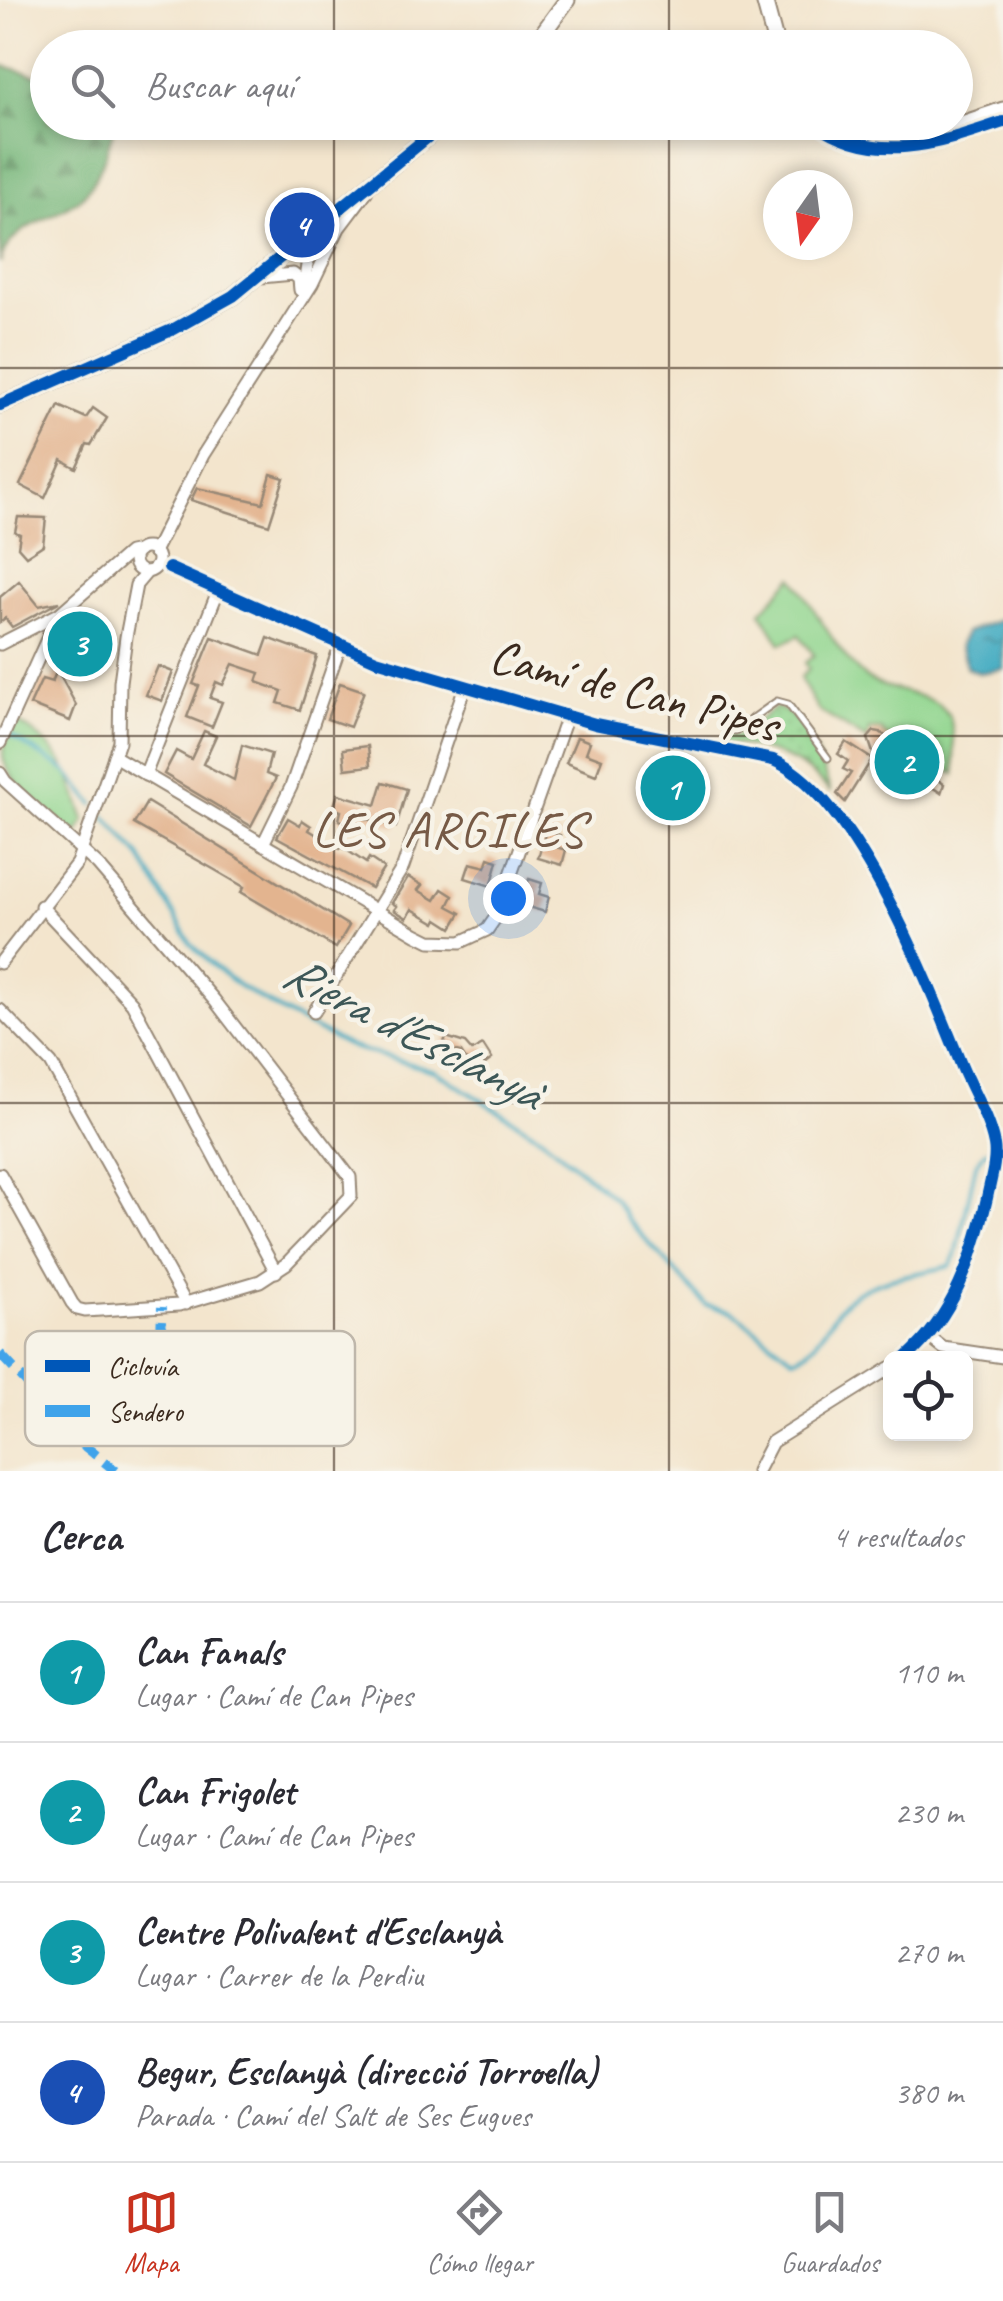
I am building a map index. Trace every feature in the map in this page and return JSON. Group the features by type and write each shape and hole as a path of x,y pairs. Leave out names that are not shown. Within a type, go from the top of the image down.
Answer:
{"street":[{"path":"545,30 567,0"},
{"path":"761,0 769,30"},
{"path":"973,116 1003,107"},
{"path":"973,120 1003,107"},
{"path":"0,405 174,329 233,296 424,140"},
{"path":"169,568 141,571 135,564 168,522 204,454 312,284 339,228 379,176"},
{"path":"299,301 307,279 310,243 325,220"},
{"path":"310,243 324,256"},
{"path":"290,248 310,243"},
{"path":"252,280 272,274 293,274 299,278 299,301"},
{"path":"0,963 70,874 81,850 121,730 120,682 134,592 158,562 149,551"},
{"path":"0,644 59,614 129,553 149,551"},
{"name":"Camí de Can Pipes","path":"149,551 169,568 340,646 567,716 773,760 788,766 818,790 859,846 930,988 994,1149 975,1251 956,1295 929,1336"},
{"path":"146,775 218,591"},
{"path":"0,742 59,614"},
{"path":"23,632 39,630 44,634 44,643"},
{"path":"262,844 291,787 340,646"},
{"path":"314,1012 403,867 464,686"},
{"path":"114,756 430,941 461,942 487,930 504,901 567,716"},
{"path":"0,772 4,781 98,865 215,1001 350,1177 350,1196 276,1272 244,1287 186,1304 146,1309 77,1309 0,1174"},
{"path":"42,906 132,1003 276,1272"},
{"path":"0,1010 52,1063 186,1304"},
{"path":"913,1351 929,1336 943,1348 1003,1356"},
{"path":"757,1471 772,1442 883,1372"}],"lane":[{"path":"724,728 735,731 777,701 788,704 828,758"}],"green space":[{"path":"0,65 30,73 30,140 110,140 102,164 85,193 21,232 0,263"},
{"path":"793,577 841,651 863,675 880,685 941,706 951,723 955,774 929,762 929,756 917,748 913,754 882,730 869,730 867,740 818,710 800,678 809,669 805,663 814,655 799,635 781,644 761,612"},
{"path":"776,707 787,712 805,731 831,793 807,771 782,756 721,742 726,734 738,736"},
{"path":"16,721 45,742 62,763 85,820 78,833 40,806 10,773 3,752"}],"water":[{"path":"1003,619 1003,669 979,673 967,668 960,645 966,632"}],"building":[{"path":"59,406 86,418 93,408 107,418 91,445 87,444 76,468 62,460 45,498 20,485"},
{"path":"271,474 284,478 269,525 191,500 197,488 263,503"},
{"path":"18,517 46,518 43,545 26,556 18,547"},
{"path":"19,581 39,606 59,602 12,627 5,618 0,622 0,597"},
{"path":"82,616 96,622 89,639 95,641 81,673 77,671 75,676 58,668 59,659 76,620 80,622"},
{"path":"212,637 262,655 268,638 317,656 300,710 278,703 282,691 257,682 260,673 233,664 223,685 216,682 210,698 222,702 212,727 187,717 199,686 193,684"},
{"path":"158,666 173,672 162,701 146,695"},
{"path":"57,670 76,705 70,721 30,705 42,679 52,682"},
{"path":"340,683 364,691 350,727 327,719"},
{"path":"204,731 216,736 203,764 234,780 242,745 271,754 266,774 276,778 251,826 164,774 176,751 191,759"},
{"path":"874,731 926,766 923,770 944,784 941,793 877,751 874,756 868,738"},
{"path":"577,737 590,742 586,753 602,759 596,775 566,763"},
{"path":"846,742 872,759 845,802 837,794 851,773 843,769 848,761 838,754"},
{"path":"368,746 370,766 345,769 343,749"},
{"path":"665,772 686,779 681,804 659,798"},
{"path":"383,782 407,789 396,827 357,816 354,825 339,820 341,811 333,808 338,794 376,805"},
{"path":"147,802 349,926 336,948 241,892 244,887 134,824"},
{"path":"288,818 300,825 302,820 311,826 309,830 340,849 366,863 369,858 384,868 371,888 277,837"},
{"path":"546,831 560,835 556,847 566,850 562,865 538,858"},
{"path":"489,858 498,861 491,886 465,878 470,863 486,867"},
{"path":"408,877 422,885 418,890 435,900 442,889 453,896 448,906 461,913 452,928 412,909 407,918 394,910 397,906 392,903"},
{"path":"529,879 542,883 539,894 549,897 545,912 521,905"},
{"path":"446,1037 465,1043 472,1051 483,1045 492,1059 484,1065 480,1059 470,1066 461,1052 442,1048"}],"waterway":[{"name":"Riera d'Esclanyà","path":"9,735 65,770 94,804"},
{"name":"Riera d'Esclanyà","path":"100,811 140,856 191,944 239,986 351,1047 435,1071 542,1138 615,1199 627,1219 706,1305 731,1311 793,1358 810,1348 844,1303 863,1289 950,1266 956,1256 976,1164 985,1152 1003,1149"}],"marked path":[{"path":"161,1331 162,1307"},
{"path":"0,1354 25,1381"},
{"path":"85,1446 116,1471"}],"cycle path":[{"path":"973,131 1003,122"},
{"path":"0,405 174,329 233,296 424,140"},
{"path":"849,140 884,147 943,140"},
{"path":"169,568 376,660 595,724 773,760 804,780 833,811 886,896 930,989 994,1145 991,1178 968,1264 949,1305 913,1351"}],"place":[{"name":"Begur, Esclanyà (direcció Torroella)","path":"302,225"},
{"name":"Centre Polivalent d'Esclanyà","path":"80,644"},
{"name":"Can Frigolet","path":"907,762"},
{"name":"Can Fanals","path":"673,788"}],"district":[{"name":"LES ARGILES","path":"449,829"}]}
